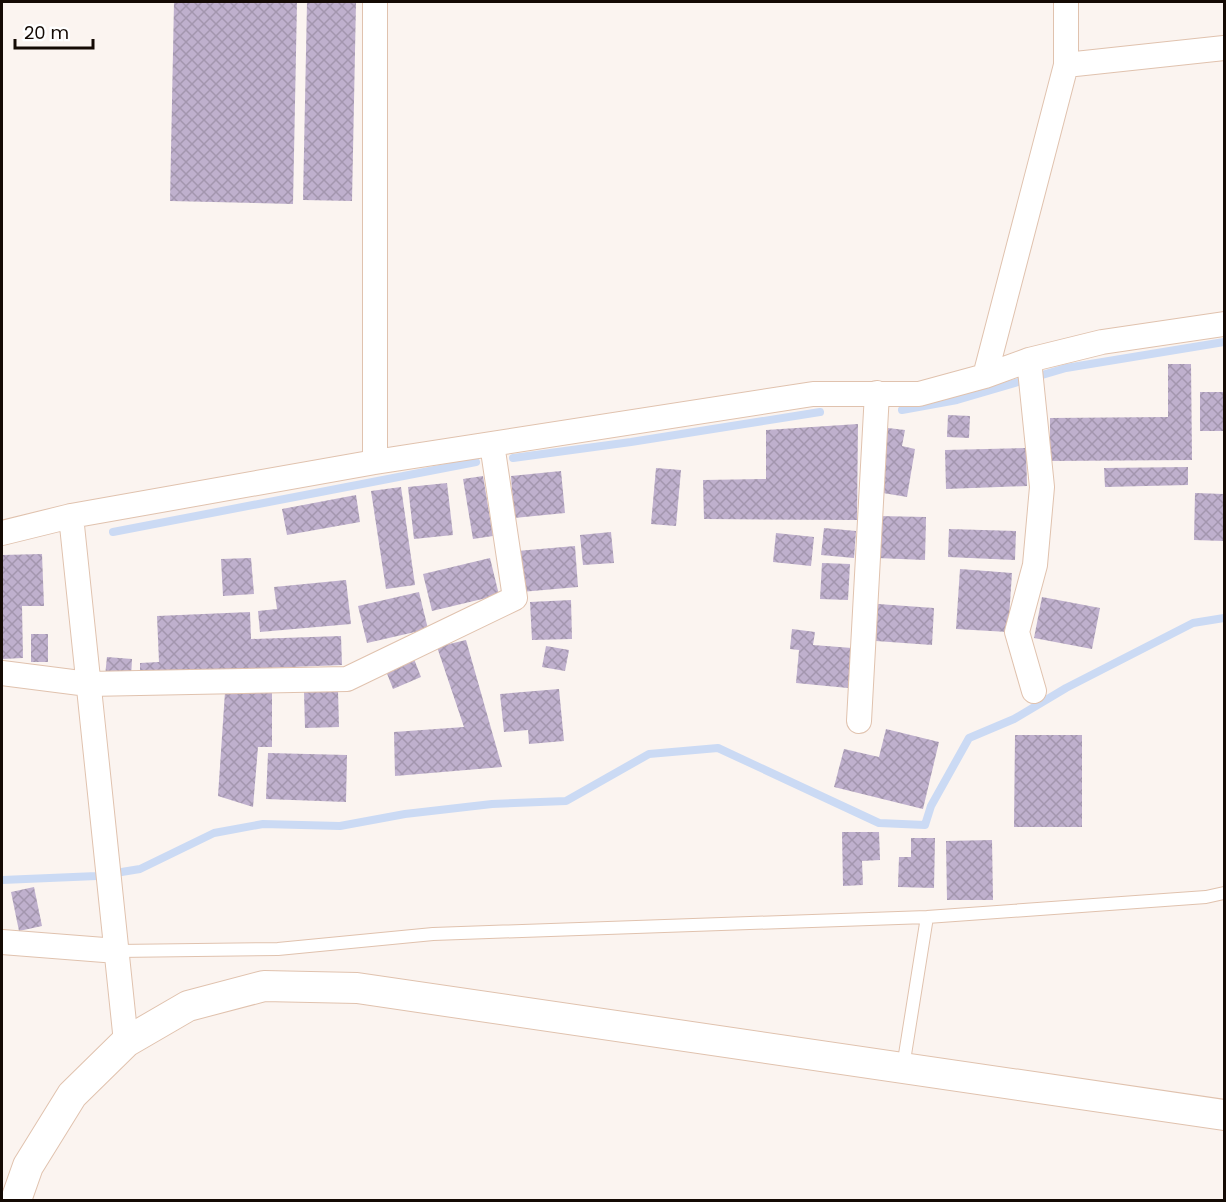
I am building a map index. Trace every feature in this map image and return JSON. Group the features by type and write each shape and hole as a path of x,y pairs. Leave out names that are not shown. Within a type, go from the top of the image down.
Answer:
{"street":[{"path":"375,2 375,462"},
{"path":"985,376 1066,65 1066,2"},
{"path":"1066,65 1224,48"},
{"path":"2,533 71,516 375,462 813,394 919,394 985,376 1029,360 1102,342 1224,324"},
{"path":"1029,360 1042,488 1035,565 1017,633 1034,692"},
{"path":"859,721 877,393"},
{"path":"2,673 88,684 347,679 514,598 492,444"},
{"path":"71,516 126,1042"},
{"path":"2,942 117,951"},
{"path":"16,1200 28,1166 72,1095 126,1042 188,1006 264,986 357,988 1224,1115"}],"lane":[{"path":"117,951 278,949 434,934 927,917 1206,897 1224,893"},
{"path":"903,1067 927,917"}],"building":[{"path":"174,2 297,2 293,204 170,201"},
{"path":"307,2 356,2 352,201 303,200"},
{"path":"1168,364 1191,364 1192,460 1050,461 1050,418 1168,417"},
{"path":"1200,392 1224,392 1224,431 1200,431"},
{"path":"948,415 970,416 969,438 947,437"},
{"path":"858,424 857,520 704,519 703,480 766,479 766,430"},
{"path":"888,428 905,430 902,446 915,449 907,497 877,492"},
{"path":"1026,448 1027,486 946,489 945,450"},
{"path":"1188,467 1188,485 1105,487 1104,468"},
{"path":"656,468 681,470 676,526 651,524"},
{"path":"561,471 565,513 514,518 511,476"},
{"path":"483,476 493,536 473,539 463,479"},
{"path":"447,483 453,535 414,539 408,487"},
{"path":"401,487 415,585 386,589 371,491"},
{"path":"1195,493 1224,494 1224,541 1194,540"},
{"path":"356,495 360,522 287,535 282,509"},
{"path":"878,516 926,517 925,560 877,558"},
{"path":"824,528 856,531 854,558 821,555"},
{"path":"949,529 1016,531 1015,560 948,557"},
{"path":"611,532 614,563 583,565 580,535"},
{"path":"776,533 814,537 811,566 773,562"},
{"path":"575,546 578,587 521,592 517,551"},
{"path":"42,554 44,606 22,606 23,658 2,659 2,555"},
{"path":"251,558 254,594 223,596 221,559"},
{"path":"490,558 499,595 432,611 423,574"},
{"path":"822,563 850,564 848,600 820,599"},
{"path":"960,569 1012,573 1008,632 956,629"},
{"path":"346,580 351,624 260,632 258,611 277,609 274,587"},
{"path":"419,592 428,629 367,643 358,606"},
{"path":"1042,597 1100,608 1092,649 1034,638"},
{"path":"571,600 572,639 532,640 530,602"},
{"path":"878,604 934,608 932,645 876,641"},
{"path":"250,612 251,639 341,636 342,665 140,673 140,663 159,662 157,616"},
{"path":"792,629 815,632 813,645 852,648 848,688 796,683 799,650 790,649"},
{"path":"31,634 48,634 48,662 31,662"},
{"path":"466,640 502,767 395,776 394,732 464,727 437,647"},
{"path":"546,646 569,650 565,671 542,667"},
{"path":"107,657 132,659 131,678 105,676"},
{"path":"414,659 421,677 393,689 386,671"},
{"path":"559,689 564,741 529,744 528,730 504,732 500,694"},
{"path":"304,691 338,691 339,727 305,728"},
{"path":"225,692 272,693 272,747 258,747 253,807 218,796"},
{"path":"886,729 939,742 923,809 834,787 844,749 879,757"},
{"path":"1015,735 1082,735 1082,827 1014,827"},
{"path":"268,753 347,755 346,802 266,799"},
{"path":"842,832 879,832 880,860 862,861 863,885 843,886"},
{"path":"911,838 935,838 934,888 898,887 899,857 911,857"},
{"path":"992,840 993,900 947,900 946,841"},
{"path":"34,887 42,926 19,931 11,892"}],"waterway":[{"path":"902,410 957,400 1066,368 1224,342"},
{"path":"513,458 820,412"},
{"path":"113,532 476,462"},
{"path":"2,880 97,876 140,869 214,833 263,824 340,826 405,814 492,804 566,801 649,754 718,748 879,823 925,825 931,806 969,738 1014,719 1066,688 1193,623 1224,618"}]}
